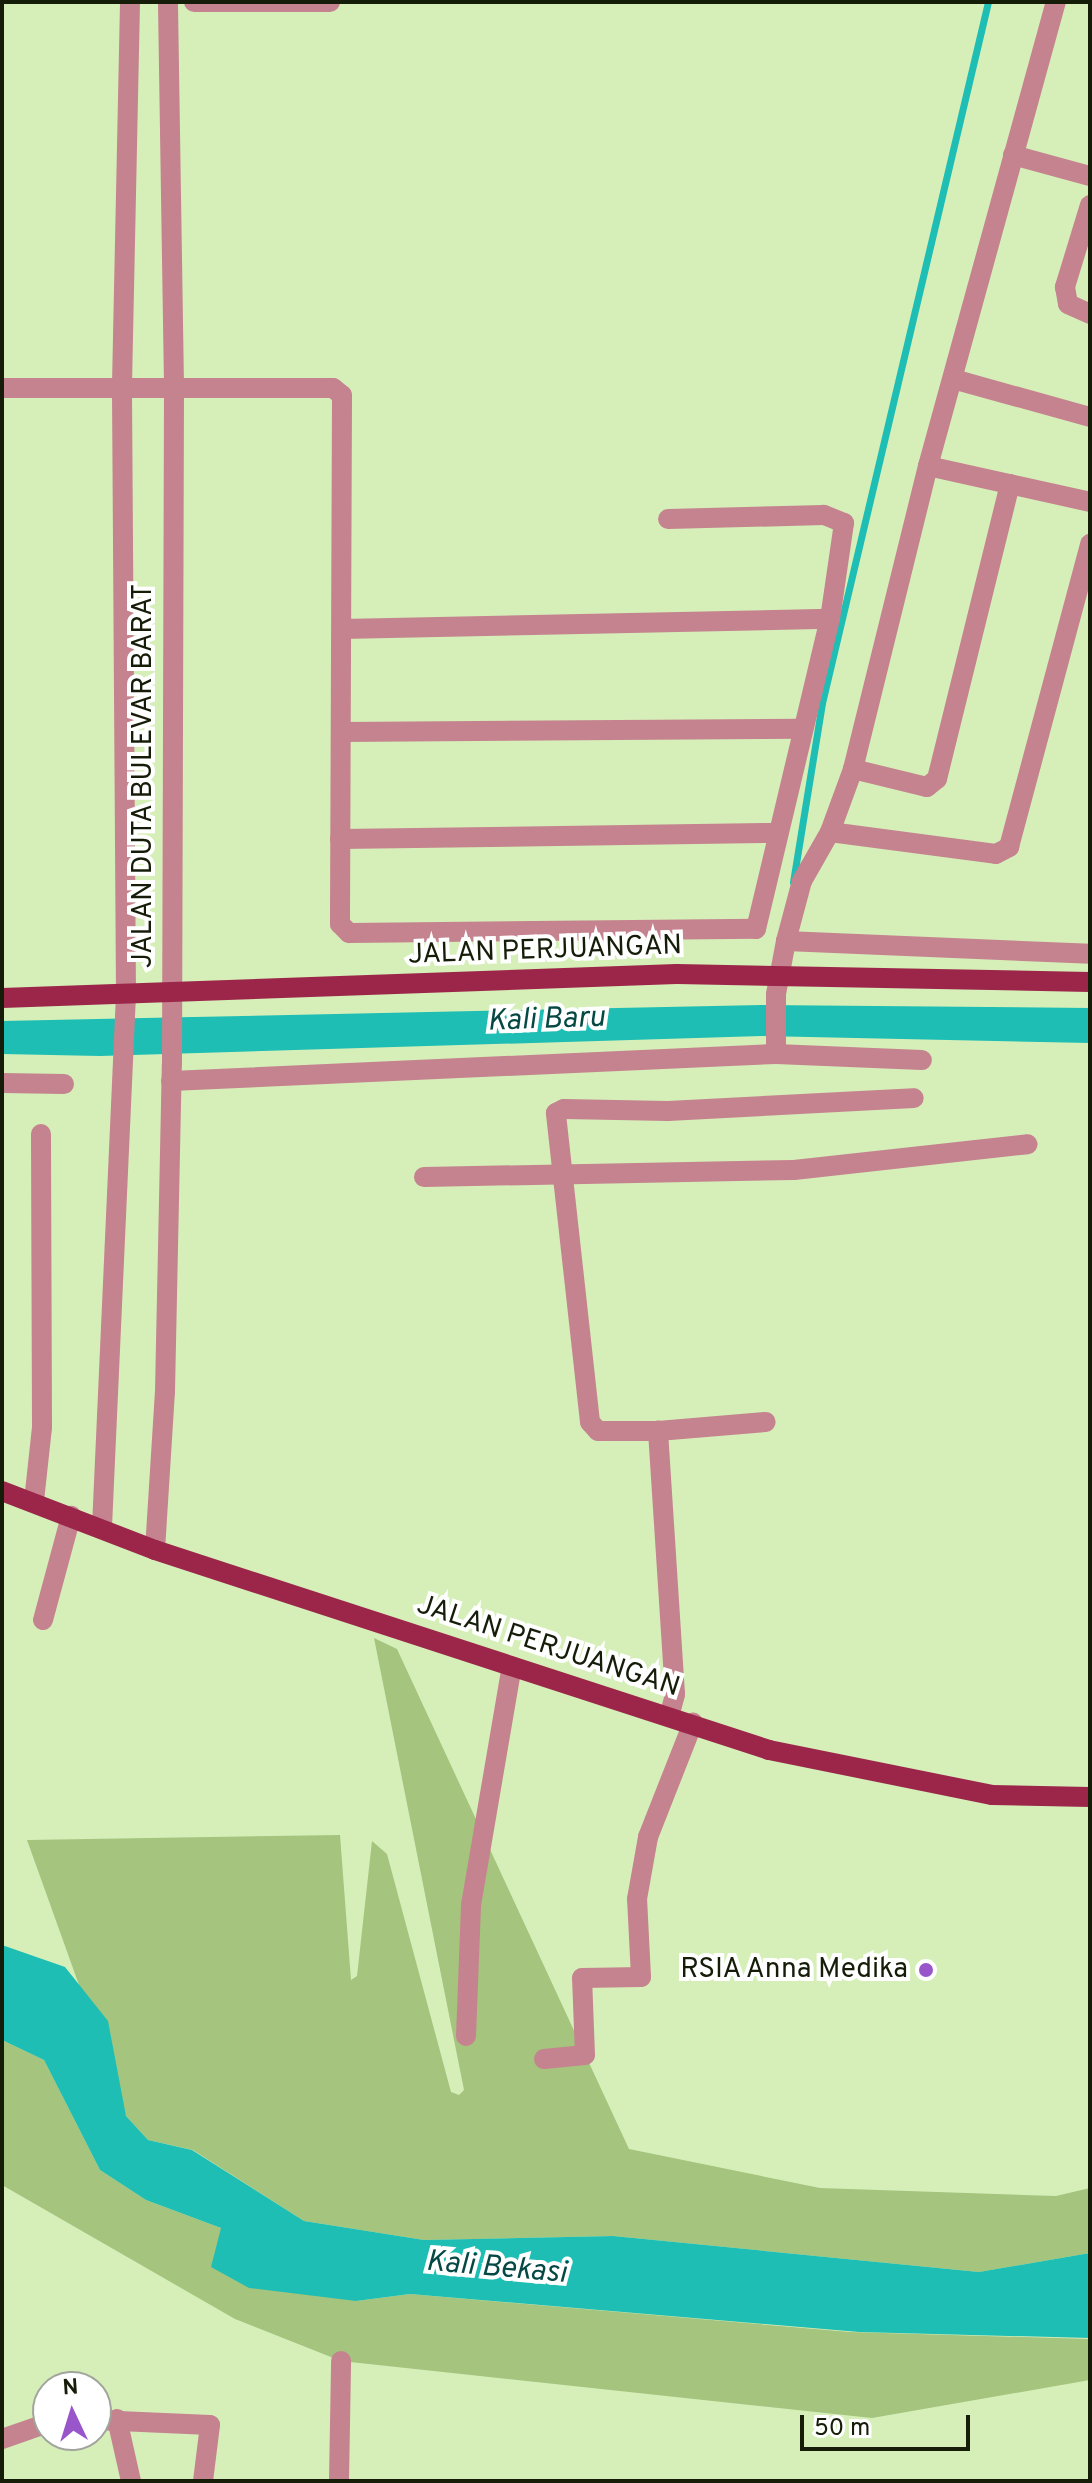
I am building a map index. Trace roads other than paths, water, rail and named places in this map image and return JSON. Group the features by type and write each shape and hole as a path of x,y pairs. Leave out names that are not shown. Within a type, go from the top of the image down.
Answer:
{"main road":[{"name":"JALAN PERJUANGAN","path":"2,998 125,1005 171,991 677,974 778,985 1090,982"},
{"name":"JALAN PERJUANGAN","path":"2,1491 155,1550 769,1750 992,1795 1090,1797"}],"street":[{"name":"JALAN DUTA BULEVAR BARAT","path":"102,1527 125,1005 122,385 130,2"},
{"name":"JALAN DUTA BULEVAR BARAT","path":"155,1550 165,1391 172,1072 174,386 168,2"},
{"path":"194,2 330,2"},
{"path":"776,1047 778,985 802,881 830,832 853,769 928,466 1056,2"},
{"path":"1013,155 1090,176"},
{"path":"1090,205 1065,287 1068,304 1090,314"},
{"path":"953,379 1090,417"},
{"path":"2,388 122,385 333,388 342,395 340,924 349,933 749,931 759,923 777,833 830,619 844,540 844,523 837,517 668,519"},
{"path":"928,466 1090,502"},
{"path":"853,769 927,787 937,779 1010,484"},
{"path":"830,832 996,854 1009,847 1090,544"},
{"path":"342,629 830,619"},
{"path":"341,732 802,729"},
{"path":"340,839 777,833"},
{"path":"786,941 1090,953"},
{"path":"172,1072 776,1047 922,1060"},
{"path":"2,1083 64,1084"},
{"path":"766,1422 658,1431 593,1429 555,1118 564,1109 668,1111 914,1098"},
{"path":"34,1501 42,1427 41,1134"},
{"path":"424,1177 794,1170 1028,1144"},
{"path":"658,1431 675,1694 669,1717"},
{"path":"43,1620 71,1516"},
{"path":"466,2036 471,1905 512,1666"},
{"path":"544,2059 585,2055 582,1978 641,1977 637,1899 648,1837 693,1723"},
{"path":"339,2481 341,2361"},
{"path":"112,2419 210,2425 203,2481"},
{"path":"117,2419 131,2481"},
{"path":"2,2439 32,2429"}],"water":[{"name":"Kali Baru","path":"762,1005 1090,1008 1090,1043 762,1036 100,1056 2,1054 2,1021"},
{"name":"Kali Bekasi","path":"2,1945 65,1967 108,2021 126,2116 148,2140 192,2150 304,2221 424,2240 613,2236 979,2272 1090,2253 1090,2338 859,2332 410,2294 356,2301 249,2288 211,2267 221,2228 146,2200 100,2170 44,2060 2,2040"}],"waterway":[{"path":"793,882 822,703 988,2"}],"place":[{"name":"RSIA Anna Medika","path":"926,1970"}]}
